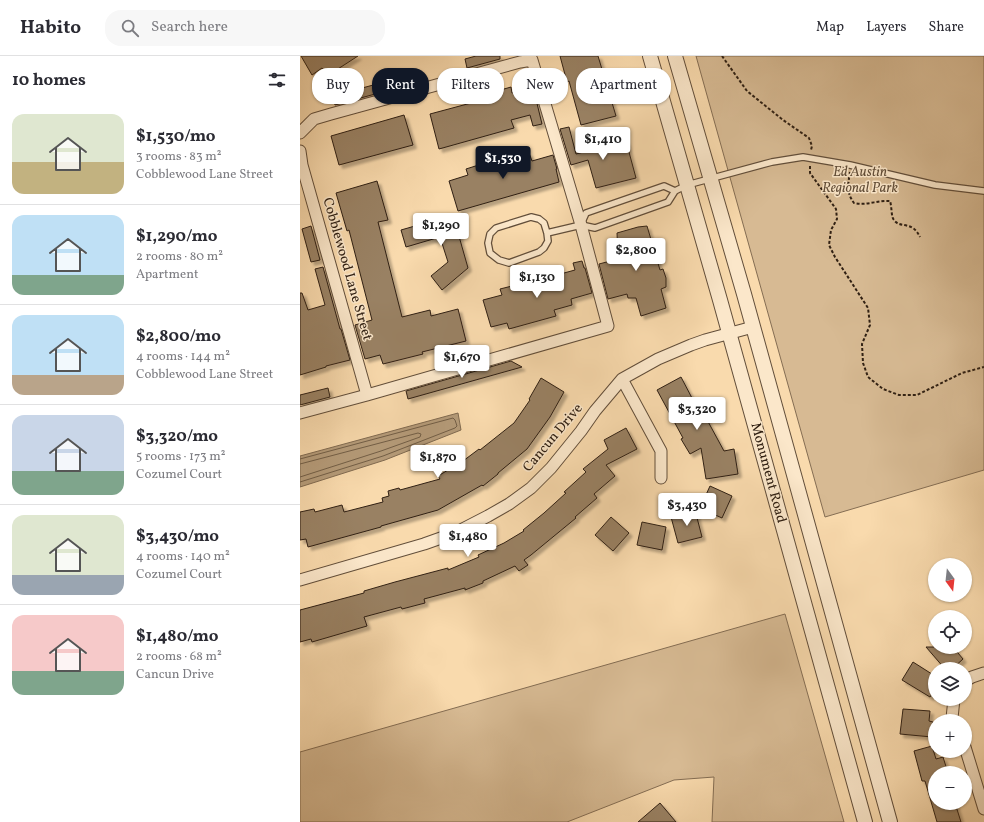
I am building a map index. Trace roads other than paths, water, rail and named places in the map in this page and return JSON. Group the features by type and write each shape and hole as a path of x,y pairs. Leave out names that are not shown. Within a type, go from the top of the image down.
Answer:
{"street":[{"name":"Monument Road","path":"650,56 681,188 729,333 865,822"},
{"name":"Monument Road","path":"675,56 753,327 890,822"},
{"path":"300,133 314,119 520,62 532,60 581,225 608,326 300,413"},
{"name":"Cobblewood Lane Street","path":"300,151 302,165 367,395"},
{"name":"Cancun Drive","path":"300,580 424,544 448,535 488,516 509,504 531,488 551,468 622,379 658,359 705,340 753,327"},
{"path":"622,379 661,451 661,478"},
{"path":"972,677 984,673"},
{"path":"968,758 984,809"}],"lane":[{"path":"581,225 586,213 664,186 681,188 710,178 772,162 803,157 850,165 935,185 984,191"},
{"path":"547,233 581,225 596,228 668,202 681,188"},
{"path":"531,217 539,219 544,223 547,233 548,241 544,248 539,252 509,262 499,260 490,253 488,243 490,234 496,228 531,217"}],"water":[{"path":"458,413 461,430 385,460 300,487 300,456"}],"park label":[{"name":"Ed Austin Regional Park","path":"860,180"}]}
